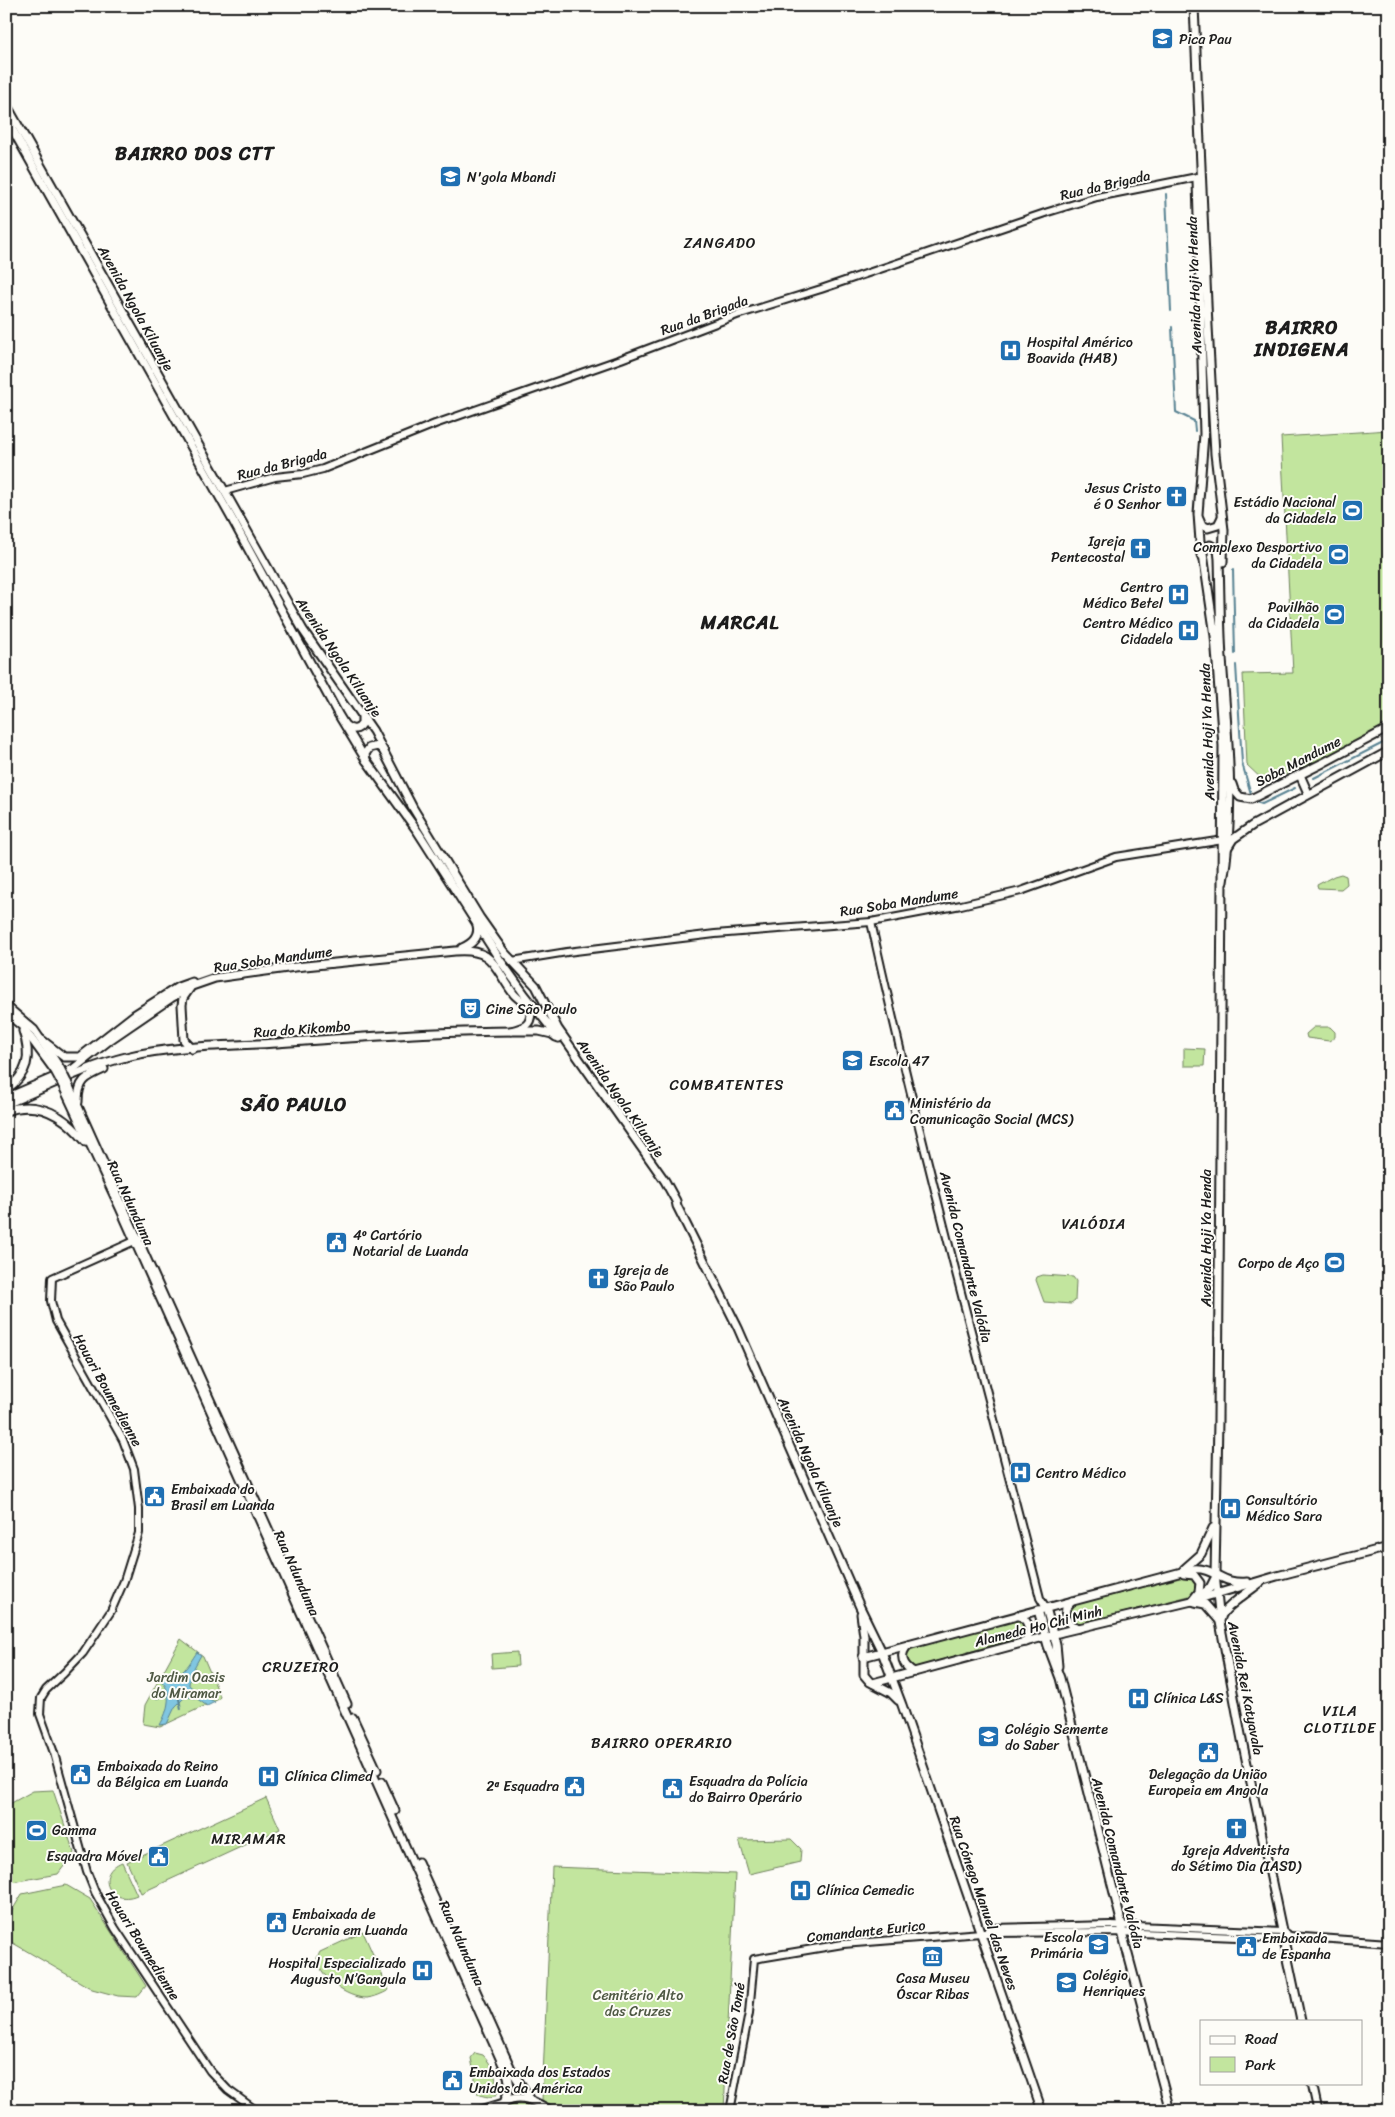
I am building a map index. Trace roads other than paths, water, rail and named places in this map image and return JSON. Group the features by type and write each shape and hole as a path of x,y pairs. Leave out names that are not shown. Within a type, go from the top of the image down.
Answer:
{"main road":[{"name":"Avenida Hoji Ya Henda","path":"1189,6 1197,177 1204,434 1198,514 1200,550 1215,636 1221,715 1223,882 1220,951 1216,1595"},
{"name":"Avenida Hoji Ya Henda","path":"1194,6 1212,404 1224,540 1220,588 1221,636 1230,774 1227,850 1223,882"},
{"name":"Avenida Ngola Kiluanje","path":"6,104 303,630 373,731 398,782 436,848 481,920 512,961 540,991 552,1019 665,1181 738,1328 860,1607 882,1652 902,1704"},
{"name":"Avenida Ngola Kiluanje","path":"6,118 366,760 418,832 525,995 561,1040 661,1182 673,1203 677,1206"},
{"path":"1198,514 1202,525 1208,528 1218,525 1222,515"},
{"path":"1207,582 1203,550 1206,546 1210,545 1216,547 1219,554 1220,588"},
{"path":"346,726 351,729 357,728 362,721 361,714"},
{"name":"Soba Mandume","path":"1230,774 1236,794 1248,799 1300,776 1389,728"},
{"path":"366,760 369,748 378,746 383,750"},
{"path":"1227,850 1233,838 1244,830 1389,752"},
{"path":"1300,776 1308,794"},
{"path":"455,950 473,941 478,932 476,923"},
{"path":"455,950 471,950 486,955 514,995 529,1007 531,1012 530,1021 523,1028 511,1031"},
{"name":"Rua Soba Mandume","path":"6,1098 73,1069 168,997 215,978 295,967 455,950"},
{"path":"42,1040 64,1057 80,1057 134,1015 168,997 178,988 194,982 205,982"},
{"path":"192,986 186,993 182,1005 184,1040 192,1048"},
{"path":"168,997 177,1002 180,1009 182,1040 180,1046 175,1050"},
{"path":"6,1006 24,1024 28,1053 26,1067 22,1076 6,1090"},
{"name":"Rua Ndunduma","path":"6,1013 24,1024 42,1040 64,1083 92,1150 137,1240 516,2077 532,2100"},
{"name":"Rua Ndunduma","path":"24,1024 57,1069"},
{"path":"511,1031 548,1032 561,1040"},
{"name":"Rua do Kikombo","path":"6,1104 75,1074 120,1059 175,1050 456,1032 511,1031"},
{"path":"79,1106 79,1088 86,1078 142,1055"},
{"name":"Rua Ndunduma","path":"64,1083 79,1106 505,2068 510,2087 501,2111"},
{"path":"6,1111 15,1108 32,1107 57,1114 74,1128 92,1150"},
{"path":"1173,1574 1189,1566 1201,1554 1212,1532 1215,1519"},
{"path":"1173,1574 1198,1569 1215,1574 1231,1582 1264,1580 1389,1548"},
{"path":"1173,1574 1189,1574 1198,1579 1201,1588 1192,1602"},
{"name":"Alameda Ho Chi Minh","path":"863,1657 1173,1574"},
{"path":"1192,1602 1210,1588 1215,1574"},
{"path":"1220,1622 1224,1610 1264,1580"},
{"name":"Alameda Ho Chi Minh","path":"873,1683 1045,1636 1192,1602 1264,1580"},
{"name":"Avenida Rei Katyavala","path":"1216,1595 1242,1740 1286,1936 1300,2020"},
{"path":"1072,1601 1066,1608 1065,1617 1071,1625 1079,1628"},
{"path":"1192,1602 1205,1604 1220,1622"},
{"path":"860,1607 864,1636 864,1675 873,1683 891,1693 902,1704"},
{"name":"Avenida Comandante Valódia","path":"1046,1608 1053,1634 1060,1678 1170,2111"},
{"name":"Avenida Comandante Valódia","path":"1038,1610 1060,1678"},
{"path":"1018,1615 1028,1623 1029,1635 1026,1642"},
{"path":"908,1645 902,1652 904,1665 914,1672"},
{"name":"Rua Cónego Manuel das Neves","path":"902,1704 1042,2111"},
{"path":"1312,2084 1318,2111"},
{"path":"505,2102 513,2098 524,2098 532,2100 551,2111"}],"street":[{"name":"Rua da Brigada","path":"225,491 275,477 303,474 323,469 436,424 621,359 737,315 821,289 1048,212 1097,197 1197,177"},
{"name":"Rua Soba Mandume","path":"512,961 567,952 715,934 871,922 961,905 1021,891 1116,857 1223,840"},
{"name":"Avenida Comandante Valódia","path":"871,922 898,1045 1040,1598 1046,1608"},
{"name":"Houari Boumedienne","path":"137,1240 52,1278 50,1295 54,1316 72,1353 124,1440 131,1458 137,1484 140,1533 131,1562 111,1611 83,1652 46,1690 41,1698 42,1724 54,1753 87,1872 110,1920 206,2065 228,2090 257,2111"},
{"name":"Avenida Comandante Valódia","path":"1038,1610 1040,1598"},
{"name":"Comandante Eurico","path":"754,1959 843,1944 981,1933 1122,1928 1389,1943"},
{"name":"Rua de São Tomé","path":"730,2111 749,2013 754,1959"},
{"path":"476,2111 505,2102"}],"water":[{"path":"197,1652 201,1655 190,1675 189,1685 198,1693 215,1702 207,1706 196,1698 185,1697 175,1707 167,1724 160,1725 167,1707 168,1695 167,1689 159,1679 162,1676 168,1677 179,1674 187,1667"}],"waterway":[{"path":"1166,194 1171,311"},
{"path":"1172,327 1176,412 1194,421 1195,431"},
{"path":"1233,570 1235,654"},
{"path":"1236,665 1242,763 1251,794"},
{"path":"1314,778 1389,740"},
{"path":"1256,802 1262,804 1295,788"},
{"path":"192,1690 199,1691"},
{"path":"157,1698 168,1693"},
{"path":"179,1699 181,1709"}],"place":[{"name":"Pica Pau","path":"1163,39"},
{"name":"N'gola Mbandi","path":"451,177"},
{"name":"Hospital Américo Boavida (HAB)","path":"1011,350"},
{"name":"Jesus Cristo é O Senhor","path":"1177,496"},
{"name":"Estádio Nacional da Cidadela","path":"1352,510"},
{"name":"Igreja Pentecostal","path":"1141,549"},
{"name":"Complexo Desportivo da Cidadela","path":"1338,555"},
{"name":"Centro Médico Betel","path":"1179,595"},
{"name":"Pavilhão da Cidadela","path":"1335,615"},
{"name":"Centro Médico Cidadela","path":"1189,631"},
{"name":"Cine São Paulo","path":"470,1009"},
{"name":"Escola 47","path":"853,1061"},
{"name":"Ministério da Comunicação Social (MCS)","path":"894,1111"},
{"name":"4º Cartório Notarial de Luanda","path":"337,1243"},
{"name":"Corpo de Aço","path":"1335,1263"},
{"name":"Igreja de São Paulo","path":"598,1278"},
{"name":"Centro Médico","path":"1020,1473"},
{"name":"Embaixada do Brasil em Luanda","path":"155,1497"},
{"name":"Consultório Médico Sara","path":"1230,1508"},
{"name":"Clínica L&S","path":"1138,1698"},
{"name":"Colégio Semente do Saber","path":"989,1737"},
{"name":"Delegação da União Europeia em Angola","path":"1208,1752"},
{"name":"Embaixada do Reino da Bélgica em Luanda","path":"81,1774"},
{"name":"Clínica Climed","path":"269,1776"},
{"name":"2ª Esquadra","path":"575,1786"},
{"name":"Esquadra da Polícia do Bairro Operário","path":"673,1789"},
{"name":"Igreja Adventista do Sétimo Dia (IASD)","path":"1236,1828"},
{"name":"Gamma","path":"36,1830"},
{"name":"Esquadra Móvel","path":"158,1856"},
{"name":"Clínica Cemedic","path":"801,1890"},
{"name":"Embaixada de Ucrania em Luanda","path":"276,1922"},
{"name":"Escola Primária","path":"1099,1945"},
{"name":"Embaixada de Espanha","path":"1246,1946"},
{"name":"Casa Museu Óscar Ribas","path":"933,1956"},
{"name":"Hospital Especializado Augusto N’Gangula","path":"422,1971"},
{"name":"Colégio Henriques","path":"1067,1983"},
{"name":"Embaixada dos Estados Unidos da América","path":"453,2080"}],"district":[{"name":"BAIRRO DOS CTT","path":"195,153"},
{"name":"ZANGADO","path":"720,243"},
{"name":"BAIRRO INDIGENA","path":"1302,338"},
{"name":"MARCAL","path":"740,622"},
{"name":"COMBATENTES","path":"727,1085"},
{"name":"SÃO PAULO","path":"294,1104"},
{"name":"VALÓDIA","path":"1094,1224"},
{"name":"CRUZEIRO","path":"301,1667"},
{"name":"VILA CLOTILDE","path":"1340,1720"},
{"name":"BAIRRO OPERARIO","path":"662,1743"},
{"name":"MIRAMAR","path":"249,1839"}],"park label":[{"name":"Jardim Oasis do Miramar","path":"186,1685"},
{"name":"Cemitério Alto das Cruzes","path":"638,2004"}]}
